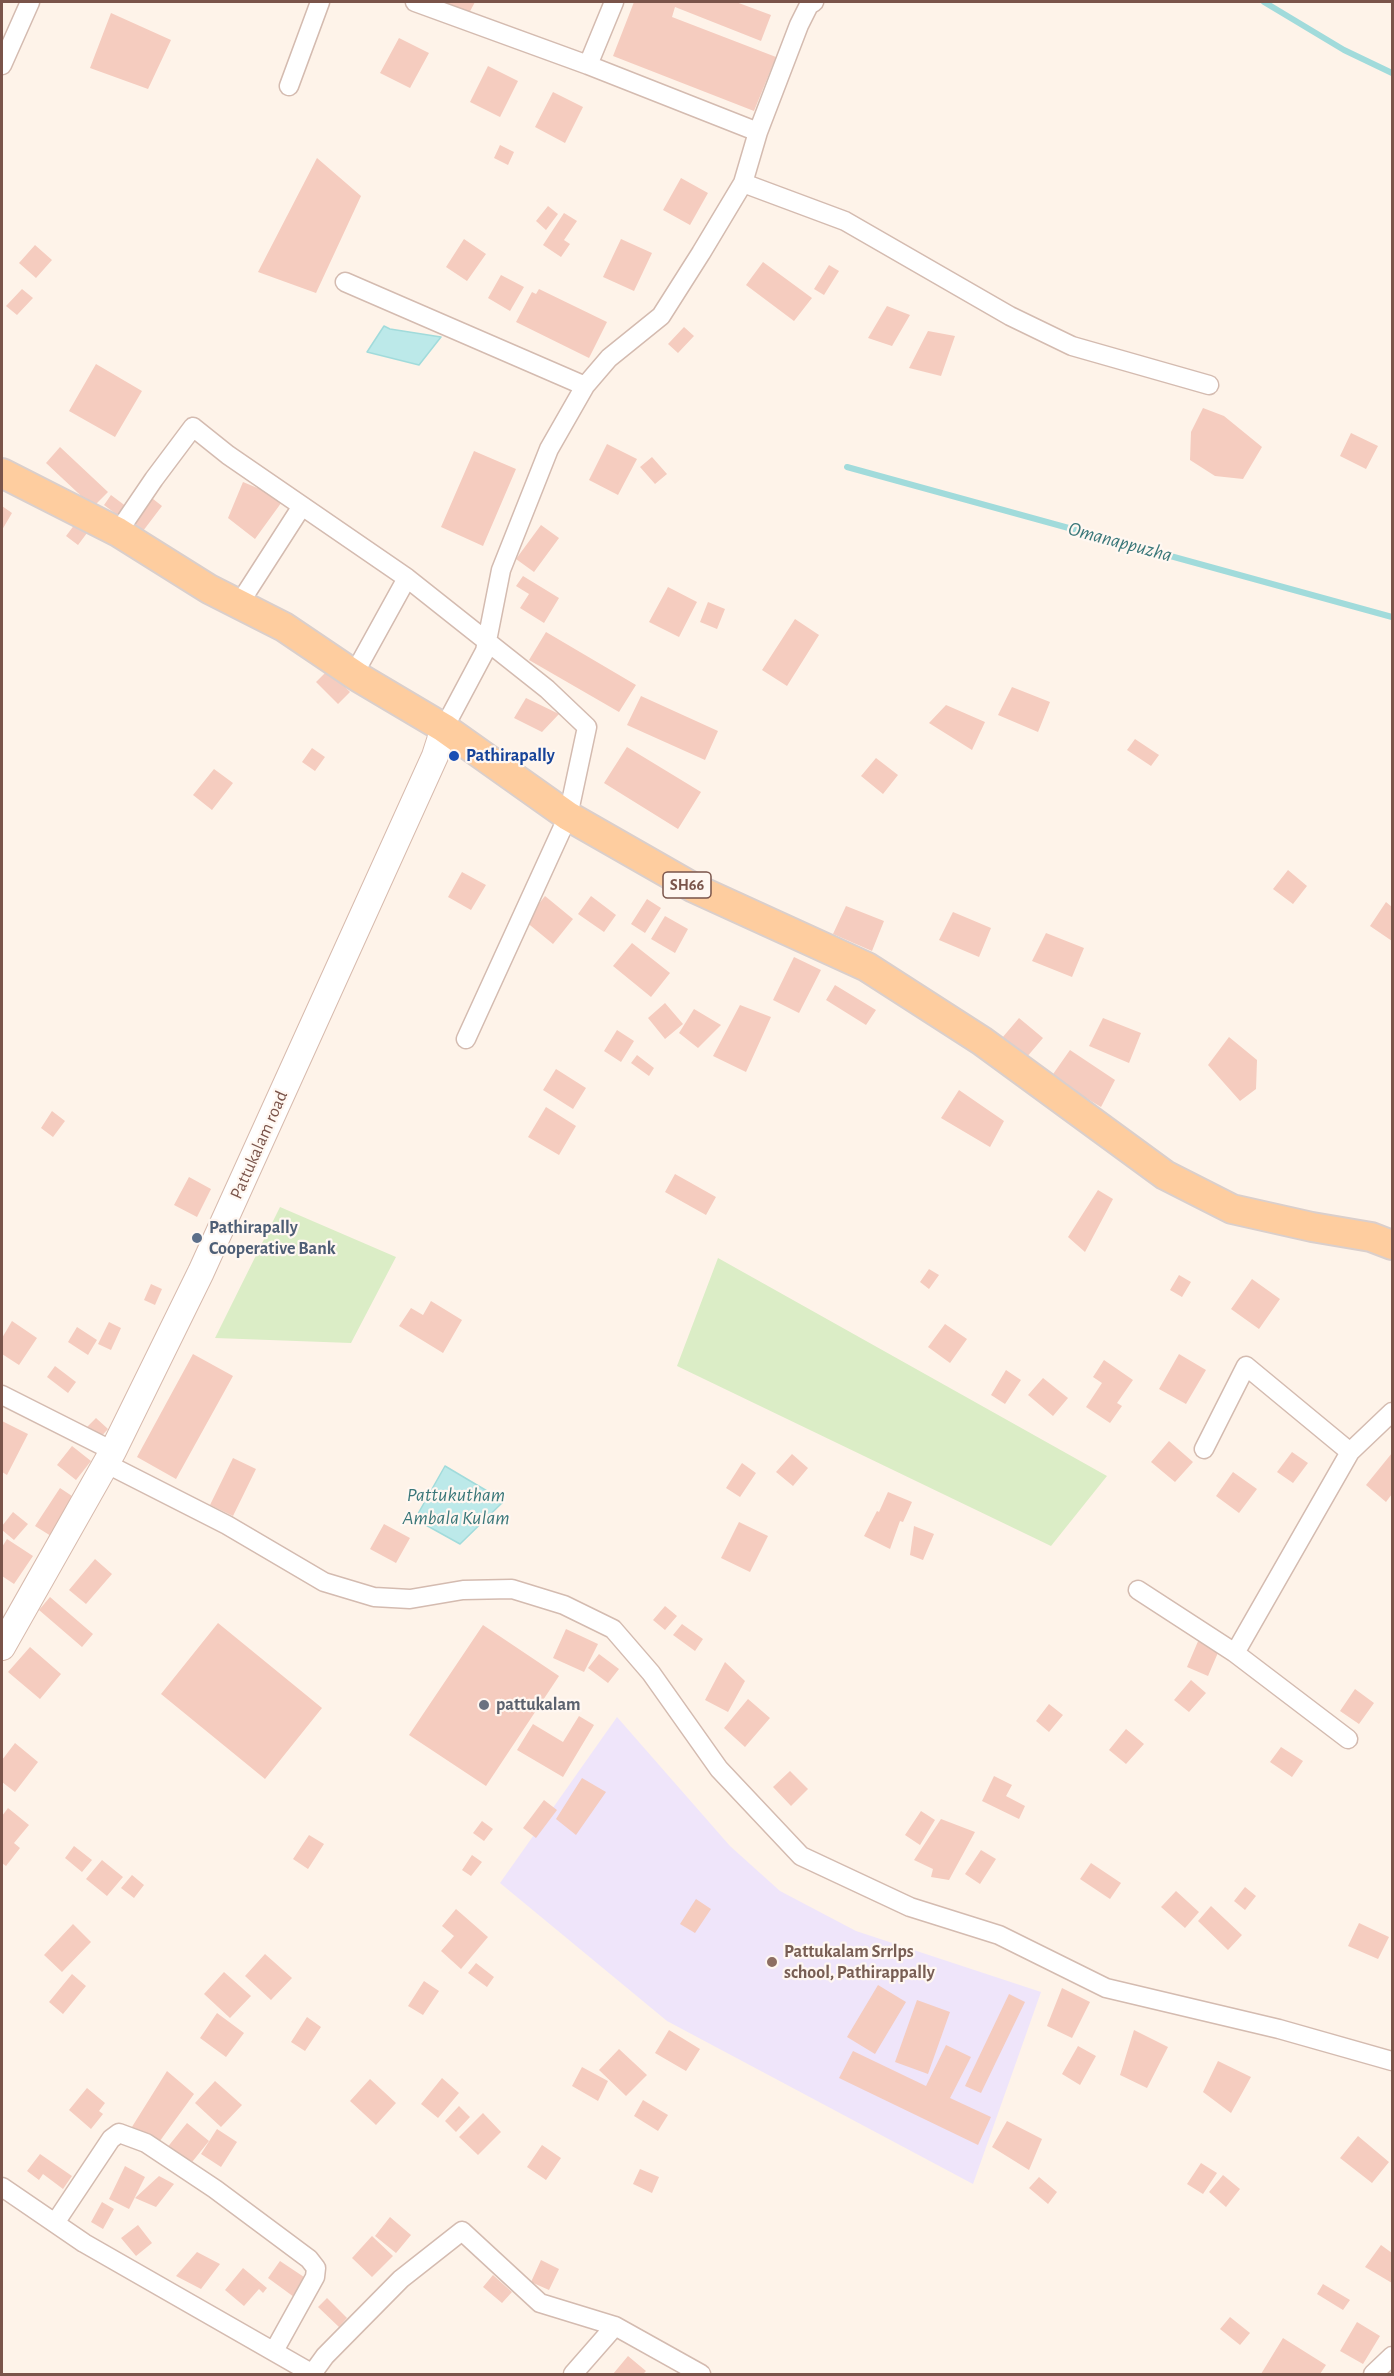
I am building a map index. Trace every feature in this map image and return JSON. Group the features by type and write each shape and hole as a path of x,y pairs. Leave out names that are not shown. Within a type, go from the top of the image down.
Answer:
{"main road":[{"name":"SH66","path":"2,473 118,532 209,589 284,627 354,675 444,728 568,816 694,888 867,967 982,1041 1165,1175 1232,1209 1312,1227 1371,1237 1392,1245"},
{"name":"Pattukalam road","path":"2,1647 109,1457 201,1272 435,756 444,728"}],"street":[{"path":"2,65 30,2"},
{"path":"289,86 320,2"},
{"path":"415,2 588,64 758,132"},
{"path":"588,64 614,2"},
{"path":"444,728 485,651 501,570 549,448 585,386 609,358 661,316 743,183 758,132 799,25 809,5 814,2"},
{"path":"743,183 845,221 1010,316 1072,346 1209,385"},
{"path":"345,282 585,386"},
{"path":"118,532 154,479 194,427 228,454 407,578 547,689 586,727 568,816 466,1039"},
{"path":"239,604 302,506"},
{"path":"354,675 407,578"},
{"path":"1204,1449 1246,1366 1350,1452"},
{"path":"2,1395 324,1582 374,1597 410,1599 463,1590 512,1589 564,1605 613,1629 651,1673 719,1769 801,1856 910,1906 999,1935 1106,1988 1279,2029 1392,2061"},
{"path":"1235,1653 1350,1452 1392,1412"},
{"path":"1138,1590 1235,1653 1348,1739"},
{"path":"55,2223 111,2139 119,2133 146,2143 234,2203 309,2259 316,2268 315,2277 274,2351"},
{"path":"2,2187 120,2264 313,2374 325,2356 401,2279 462,2231 540,2303 615,2326 701,2374"},
{"path":"573,2374 615,2326"},
{"path":"1372,2374 1392,2356"}],"shaded area":[{"name":"Pattukalam Srrlps school, Pathirappally","path":"617,1717 730,1846 780,1891 856,1931 1041,1992 973,2184 667,2021 500,1883"}],"green space":[{"path":"280,1207 396,1257 351,1343 215,1338"},
{"path":"718,1258 1107,1476 1051,1546 677,1366"}],"water":[{"path":"384,326 390,329 441,337 419,365 367,352"},
{"name":"Pattukutham Ambala Kulam","path":"445,1466 504,1501 460,1544 415,1519"}],"building":[{"path":"446,2 475,2 468,15"},
{"path":"634,2 736,2 771,15 761,41 675,7 672,17 776,57 754,111 613,56"},
{"path":"111,13 171,40 148,89 90,68"},
{"path":"399,38 429,53 410,88 380,73"},
{"path":"488,66 518,81 500,117 470,102"},
{"path":"553,92 583,107 565,143 535,127"},
{"path":"500,145 514,152 508,165 494,158"},
{"path":"317,158 361,196 316,293 258,272"},
{"path":"681,178 708,193 690,225 663,210"},
{"path":"548,206 558,214 546,230 536,221"},
{"path":"564,213 577,221 564,240 570,244 561,257 543,245"},
{"path":"464,239 486,254 467,281 446,267"},
{"path":"621,239 652,253 634,291 603,277"},
{"path":"35,245 52,260 36,278 19,263"},
{"path":"763,262 812,298 794,321 746,285"},
{"path":"829,265 839,271 824,295 814,289"},
{"path":"501,275 524,287 510,311 488,298"},
{"path":"22,289 33,298 17,315 6,306"},
{"path":"539,289 607,322 589,358 516,322 532,292 536,294"},
{"path":"887,306 910,315 892,346 868,338"},
{"path":"684,327 694,336 678,353 668,344"},
{"path":"928,331 955,336 941,376 909,368"},
{"path":"96,364 142,391 115,437 69,411"},
{"path":"1203,408 1224,416 1262,447 1243,479 1215,476 1190,460 1191,432"},
{"path":"1351,433 1378,446 1366,469 1340,456"},
{"path":"607,444 637,459 618,495 589,480"},
{"path":"60,447 108,492 93,507 46,463"},
{"path":"474,451 516,469 483,546 441,527"},
{"path":"652,457 667,474 655,484 640,467"},
{"path":"243,482 284,499 255,539 228,518"},
{"path":"111,495 131,510 124,520 104,505"},
{"path":"148,495 162,506 143,531 129,520"},
{"path":"2,506 12,513 2,530"},
{"path":"75,524 87,533 78,545 66,536"},
{"path":"541,525 559,538 534,572 516,559"},
{"path":"523,576 559,598 544,623 520,608 529,594 516,586"},
{"path":"668,587 697,602 679,637 649,622"},
{"path":"708,602 725,609 717,629 700,622"},
{"path":"795,619 819,635 787,686 762,670"},
{"path":"546,632 636,685 619,712 529,660"},
{"path":"328,670 350,692 338,704 316,682"},
{"path":"1012,687 1050,702 1038,732 998,715"},
{"path":"641,696 718,731 705,760 627,725"},
{"path":"526,698 559,714 542,732 514,718"},
{"path":"946,705 985,722 972,750 929,723"},
{"path":"1135,739 1159,755 1151,766 1127,750"},
{"path":"627,747 701,792 678,829 604,783"},
{"path":"312,748 325,757 315,771 302,762"},
{"path":"876,758 898,775 883,794 861,776"},
{"path":"214,769 233,783 212,810 193,795"},
{"path":"1288,870 1307,886 1293,904 1273,889"},
{"path":"462,872 486,885 471,910 448,897"},
{"path":"545,896 573,919 553,944 525,921"},
{"path":"591,896 616,915 604,932 578,914"},
{"path":"647,899 661,908 645,933 631,924"},
{"path":"1386,902 1392,907 1392,941 1370,926"},
{"path":"846,906 884,921 872,951 833,934"},
{"path":"953,912 991,928 979,957 939,940"},
{"path":"665,916 688,929 675,953 651,939"},
{"path":"1046,933 1084,948 1072,977 1032,961"},
{"path":"632,943 670,973 651,997 613,966"},
{"path":"794,957 821,970 799,1013 773,1000"},
{"path":"835,985 876,1010 866,1025 826,1000"},
{"path":"665,1003 683,1024 665,1039 648,1018"},
{"path":"740,1005 771,1017 746,1072 713,1056"},
{"path":"694,1009 721,1025 698,1048 679,1033"},
{"path":"1019,1018 1043,1038 1026,1058 1002,1038"},
{"path":"1103,1018 1141,1033 1129,1063 1089,1046"},
{"path":"617,1030 634,1041 621,1062 604,1051"},
{"path":"1229,1037 1257,1060 1256,1089 1240,1101 1208,1065"},
{"path":"1070,1050 1115,1080 1101,1107 1051,1077"},
{"path":"637,1055 654,1068 649,1076 631,1063"},
{"path":"556,1069 586,1088 573,1109 543,1090"},
{"path":"959,1090 1004,1121 990,1147 941,1118"},
{"path":"546,1107 576,1126 559,1155 528,1137"},
{"path":"52,1111 65,1121 53,1137 41,1128"},
{"path":"675,1174 716,1197 706,1215 665,1192"},
{"path":"189,1177 211,1189 197,1217 174,1205"},
{"path":"1098,1190 1113,1199 1085,1252 1068,1237"},
{"path":"929,1269 939,1275 929,1289 920,1282"},
{"path":"1179,1275 1191,1282 1182,1297 1170,1290"},
{"path":"1252,1279 1280,1299 1259,1329 1231,1309"},
{"path":"151,1284 162,1289 155,1305 144,1300"},
{"path":"431,1301 462,1320 443,1353 399,1326 411,1308 423,1315"},
{"path":"12,1321 37,1338 19,1365 2,1354 2,1338"},
{"path":"109,1322 121,1328 111,1350 98,1344"},
{"path":"945,1324 967,1339 950,1363 928,1347"},
{"path":"77,1327 97,1340 88,1355 68,1342"},
{"path":"193,1354 233,1376 176,1479 137,1457"},
{"path":"1179,1354 1206,1370 1186,1404 1159,1389"},
{"path":"1104,1360 1133,1380 1117,1403 1122,1406 1110,1423 1086,1407 1102,1383 1093,1377"},
{"path":"55,1366 76,1382 68,1393 47,1377"},
{"path":"1006,1370 1021,1380 1005,1404 991,1395"},
{"path":"1043,1378 1068,1398 1053,1416 1028,1395"},
{"path":"96,1418 108,1429 98,1440 85,1429"},
{"path":"2,1421 28,1434 7,1475 2,1472"},
{"path":"1169,1441 1193,1462 1175,1482 1151,1462"},
{"path":"72,1446 91,1461 76,1480 57,1465"},
{"path":"1292,1452 1308,1463 1293,1483 1277,1472"},
{"path":"1392,1453 1392,1494 1386,1502 1366,1485"},
{"path":"792,1454 808,1468 793,1486 776,1472"},
{"path":"233,1458 256,1469 233,1516 210,1505"},
{"path":"742,1463 756,1473 740,1497 726,1488"},
{"path":"1233,1472 1257,1489 1239,1513 1216,1496"},
{"path":"60,1488 75,1498 51,1536 35,1526"},
{"path":"888,1492 912,1502 903,1522 900,1521 890,1549 864,1536"},
{"path":"13,1512 28,1524 14,1540 2,1530 2,1526"},
{"path":"739,1522 768,1536 750,1572 721,1558"},
{"path":"384,1524 410,1538 396,1563 370,1549"},
{"path":"914,1526 934,1534 923,1560 910,1555"},
{"path":"7,1539 33,1556 14,1584 2,1576 2,1547"},
{"path":"95,1559 112,1574 86,1604 69,1590"},
{"path":"50,1597 93,1634 82,1647 39,1610"},
{"path":"665,1606 677,1616 665,1630 653,1620"},
{"path":"218,1623 322,1708 265,1779 161,1694"},
{"path":"682,1624 703,1639 695,1651 673,1635"},
{"name":"pattukalam","path":"483,1625 559,1676 486,1786 409,1735"},
{"path":"566,1629 598,1644 584,1672 553,1658"},
{"path":"1199,1639 1220,1648 1208,1676 1187,1667"},
{"path":"30,1647 61,1674 40,1699 8,1672"},
{"path":"599,1654 619,1669 608,1683 588,1668"},
{"path":"725,1662 745,1681 728,1712 705,1700"},
{"path":"1191,1680 1206,1693 1189,1712 1174,1700"},
{"path":"1355,1689 1374,1703 1359,1724 1340,1711"},
{"path":"748,1699 770,1718 745,1747 724,1728"},
{"path":"1049,1704 1063,1715 1049,1732 1036,1721"},
{"path":"579,1716 594,1725 563,1777 517,1750 533,1724 563,1742"},
{"path":"1126,1729 1144,1744 1126,1764 1109,1750"},
{"path":"15,1743 38,1762 15,1792 2,1782 2,1760"},
{"path":"1281,1747 1303,1761 1292,1777 1270,1762"},
{"path":"790,1771 808,1789 791,1806 773,1787"},
{"path":"994,1776 1012,1785 1006,1796 1025,1806 1019,1819 982,1801"},
{"path":"582,1778 606,1792 576,1835 556,1819"},
{"path":"544,1800 557,1810 536,1838 523,1828"},
{"path":"8,1808 29,1825 14,1843 20,1848 6,1866 2,1863 2,1816"},
{"path":"921,1811 935,1820 920,1845 905,1835"},
{"path":"941,1819 975,1832 949,1880 931,1877 933,1869 914,1860"},
{"path":"482,1821 493,1829 484,1841 473,1833"},
{"path":"309,1835 324,1844 308,1869 293,1859"},
{"path":"74,1846 92,1860 82,1872 65,1858"},
{"path":"981,1850 996,1859 980,1884 965,1874"},
{"path":"472,1855 482,1862 471,1876 462,1870"},
{"path":"102,1860 123,1877 107,1896 86,1879"},
{"path":"1091,1863 1121,1883 1110,1899 1080,1879"},
{"path":"132,1875 144,1885 134,1898 121,1888"},
{"path":"1245,1887 1256,1896 1245,1910 1234,1901"},
{"path":"1176,1891 1199,1912 1185,1928 1161,1907"},
{"path":"696,1899 711,1909 695,1933 680,1924"},
{"path":"1211,1906 1242,1935 1228,1950 1198,1921"},
{"path":"456,1909 488,1937 461,1969 441,1951 454,1936 442,1926"},
{"path":"1359,1923 1389,1937 1378,1959 1348,1946"},
{"path":"73,1924 91,1942 62,1972 44,1955"},
{"path":"265,1954 292,1978 271,2000 245,1976"},
{"path":"476,1963 494,1977 487,1987 468,1973"},
{"path":"224,1972 251,1996 230,2018 204,1994"},
{"path":"72,1974 86,1986 63,2014 49,2002"},
{"path":"424,1981 439,1991 423,2015 408,2006"},
{"path":"878,1985 906,2002 875,2054 847,2037"},
{"path":"1062,1988 1090,2002 1072,2038 1047,2026"},
{"path":"1009,1994 1025,2002 981,2093 965,2086"},
{"path":"917,2000 950,2012 928,2074 895,2062"},
{"path":"217,2013 244,2033 226,2057 200,2038"},
{"path":"307,2017 321,2027 305,2051 291,2042"},
{"path":"669,2030 700,2049 686,2071 655,2053"},
{"path":"1134,2030 1168,2047 1147,2088 1120,2075"},
{"path":"946,2045 971,2057 950,2098 991,2117 978,2145 839,2078 853,2051 926,2086"},
{"path":"1078,2046 1096,2056 1080,2085 1062,2074"},
{"path":"619,2049 647,2075 626,2096 599,2070"},
{"path":"1218,2061 1251,2077 1231,2113 1203,2092"},
{"path":"582,2067 608,2081 598,2101 572,2086"},
{"path":"167,2071 194,2094 157,2145 130,2130"},
{"path":"442,2078 459,2093 438,2118 421,2104"},
{"path":"370,2079 396,2103 376,2125 350,2101"},
{"path":"215,2081 242,2105 221,2127 195,2103"},
{"path":"87,2088 105,2103 99,2111 103,2114 91,2129 69,2110"},
{"path":"643,2100 668,2115 658,2131 634,2116"},
{"path":"459,2106 470,2117 456,2132 445,2121"},
{"path":"483,2113 501,2132 478,2155 459,2137"},
{"path":"1007,2121 1042,2139 1029,2170 992,2147"},
{"path":"187,2123 209,2141 184,2172 162,2154"},
{"path":"217,2129 237,2142 221,2167 201,2154"},
{"path":"1358,2136 1389,2162 1372,2183 1340,2158"},
{"path":"542,2145 561,2158 546,2180 527,2167"},
{"path":"40,2154 72,2176 63,2189 43,2174 39,2180 27,2171"},
{"path":"1201,2163 1217,2173 1203,2194 1187,2184"},
{"path":"125,2166 145,2177 129,2209 109,2199"},
{"path":"640,2169 659,2177 652,2193 633,2184"},
{"path":"1223,2175 1240,2189 1226,2207 1209,2192"},
{"path":"159,2176 174,2184 156,2207 135,2198"},
{"path":"1039,2177 1057,2192 1048,2204 1029,2188"},
{"path":"102,2202 114,2209 103,2229 91,2222"},
{"path":"390,2217 411,2235 396,2253 375,2236"},
{"path":"138,2225 152,2243 136,2256 121,2238"},
{"path":"372,2236 393,2256 372,2277 352,2258"},
{"path":"1381,2245 1392,2253 1392,2283 1365,2267"},
{"path":"197,2252 220,2264 201,2289 176,2276"},
{"path":"541,2260 559,2269 549,2290 531,2282"},
{"path":"280,2261 307,2279 294,2297 268,2278"},
{"path":"243,2268 267,2288 263,2293 259,2289 244,2306 225,2290"},
{"path":"493,2275 512,2292 502,2303 483,2287"},
{"path":"1323,2284 1350,2300 1343,2310 1317,2294"},
{"path":"327,2298 347,2318 339,2327 318,2307"},
{"path":"1230,2317 1250,2333 1240,2345 1220,2329"},
{"path":"1357,2322 1380,2336 1363,2364 1340,2351"},
{"path":"1283,2338 1326,2365 1320,2374 1261,2374"},
{"path":"628,2356 646,2371 643,2374 613,2374"}],"waterway":[{"path":"1264,2 1344,50 1392,73"},
{"name":"Omanappuzha","path":"847,467 1392,617"}],"place":[{"name":"Pathirapally","path":"454,756"},
{"name":"Pathirapally Cooperative Bank","path":"197,1238"},
{"name":"pattukalam","path":"484,1705"},
{"name":"Pattukalam Srrlps school, Pathirappally","path":"772,1962"}]}
